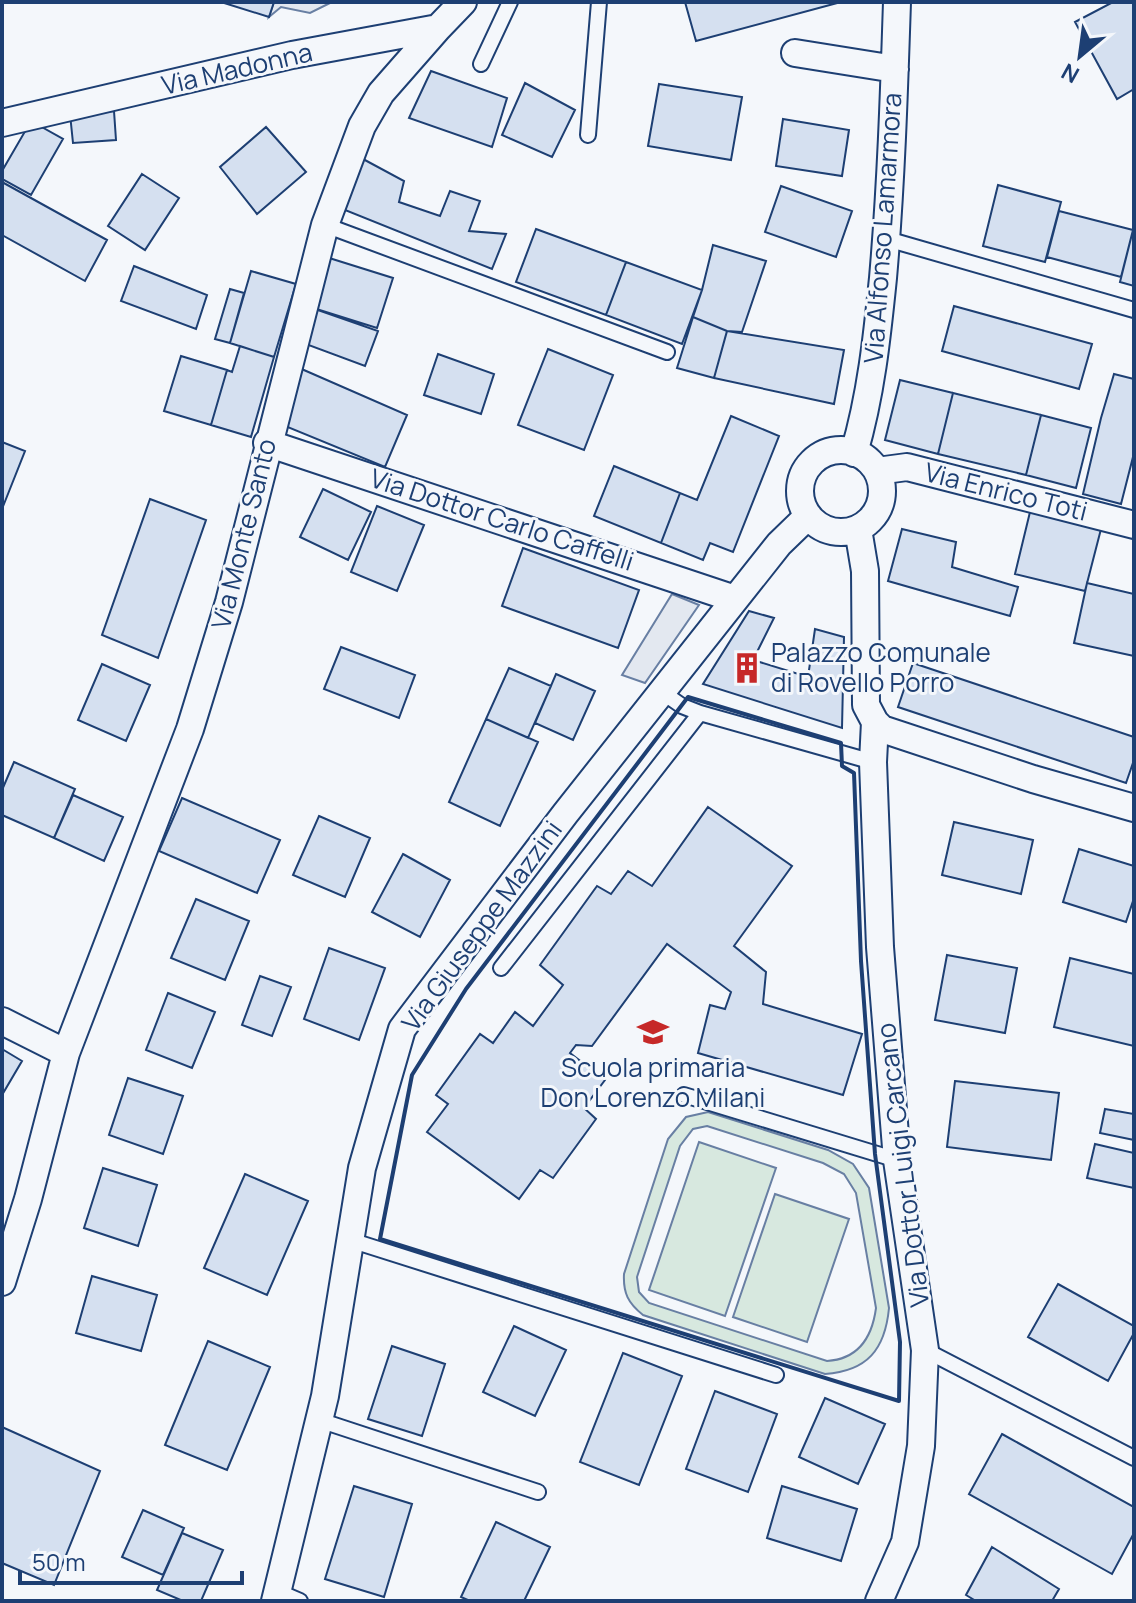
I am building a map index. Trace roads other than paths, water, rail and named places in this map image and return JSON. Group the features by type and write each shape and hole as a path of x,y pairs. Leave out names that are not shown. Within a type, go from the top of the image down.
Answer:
{"street":[{"path":"438,28 463,2"},
{"name":"Via Alfonso Lamarmora","path":"854,453 875,363 887,239 897,2"},
{"name":"Via Madonna","path":"2,123 292,55 438,28"},
{"name":"Via Monte Santo","path":"2,1282 28,1199 66,1053 190,729 229,602 267,443 325,225 362,126 381,93 438,28"},
{"path":"795,53 895,69"},
{"name":"Via Dottor Carlo Caffelli","path":"267,443 735,599"},
{"path":"842,450 854,453 877,471 882,484 878,510 858,529 831,531 808,516 800,491 808,467 829,452 842,450"},
{"name":"Via Enrico Toti","path":"877,471 907,467 1134,525"},
{"name":"Via Giuseppe Mazzini","path":"285,1598 362,1168 402,1029 565,814 735,599 779,544 808,516"},
{"name":"Via Dottor Luigi Carcano","path":"858,529 865,571 866,705 875,722 873,762 880,947 897,1160 925,1350 921,1446 905,1542 879,1601"},
{"path":"875,722 893,735 1134,808"},
{"path":"2,1021 66,1053"}],"lane":[{"path":"481,64 510,2"},
{"path":"588,135 599,2"},
{"path":"325,225 667,352"},
{"path":"887,239 1134,310"},
{"path":"662,692 682,706 700,713 873,762"},
{"path":"501,968 700,713"},
{"path":"684,1095 897,1160"},
{"path":"350,1240 776,1375"},
{"path":"925,1350 1134,1458"},
{"path":"319,1420 538,1492"}],"place":[{"name":"Palazzo Comunale di Rovello Porro","path":"747,668"},
{"name":"Scuola primaria Don Lorenzo Milani","path":"653,1032"}]}
